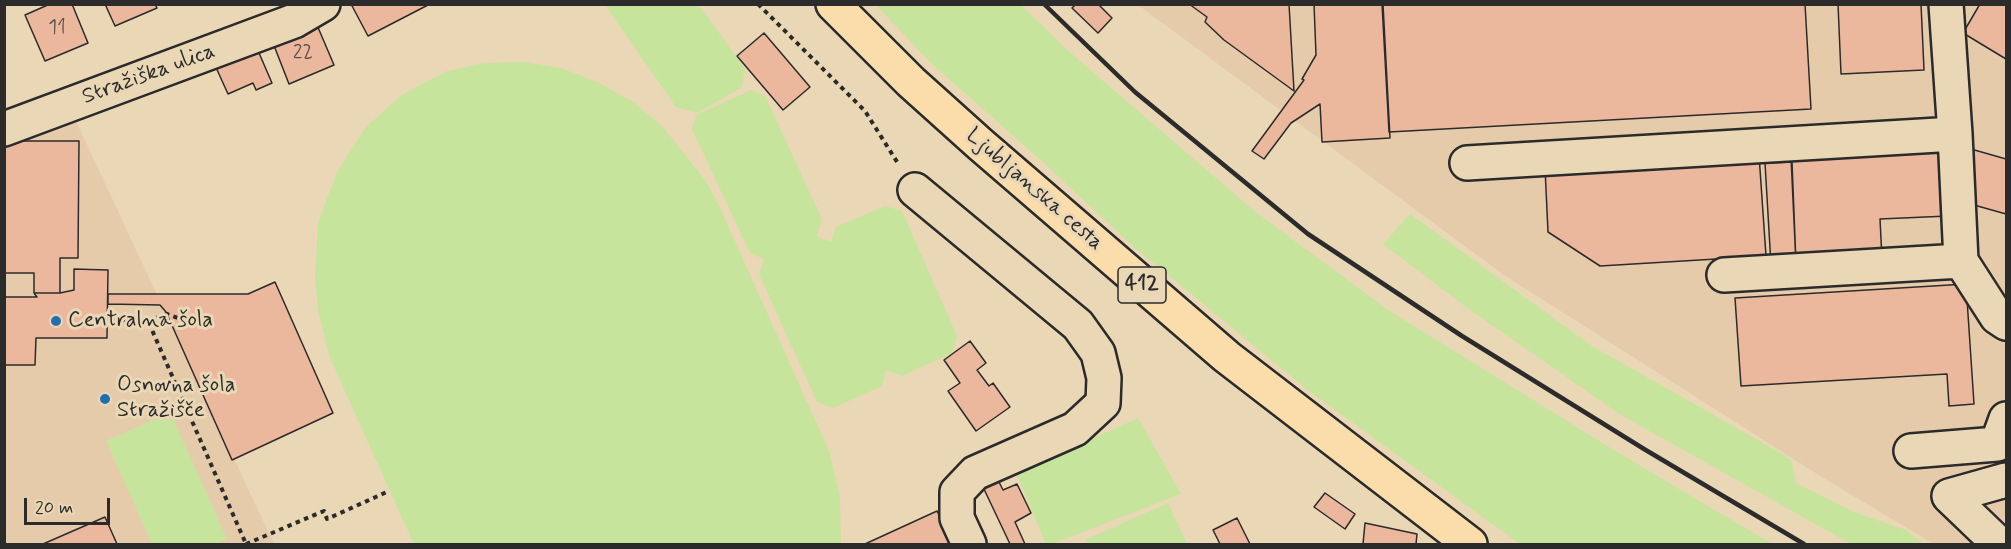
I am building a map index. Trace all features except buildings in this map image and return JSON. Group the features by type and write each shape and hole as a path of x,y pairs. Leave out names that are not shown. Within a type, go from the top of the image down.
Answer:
{"main road":[{"name":"Ljubljanska cesta","path":"833,4 912,82 963,128 1227,357 1470,544"}],"street":[{"name":"Stražiška ulica","path":"4,129 290,13 323,4"},
{"path":"1946,4 1961,261 1997,317 2007,323"},
{"path":"1467,163 1955,134"},
{"path":"915,190 1078,325 1098,353 1104,378 1103,403 1075,429 975,473 957,492 957,518 969,544"},
{"path":"1724,275 1961,261"},
{"path":"1911,451 1997,444 2007,419"},
{"path":"1999,544 1949,496 2007,480"}],"path":[{"path":"758,4 865,111 915,190"},
{"path":"114,320 148,321 167,314 186,321"},
{"path":"148,321 246,544 324,511 327,519 389,491"}],"shaded area":[{"path":"1138,5 2006,5 2006,544 1934,544 1825,479 1504,275"},
{"name":"Osnovna šola Stražišče","path":"75,119 274,544 5,544 5,148"}],"green space":[{"path":"605,5 699,5 745,69 742,87 697,113 676,107"},
{"path":"876,5 1021,5 1065,48 1253,210 1388,310 1617,452 1772,544 1520,544 1309,391 1133,246 930,62"},
{"path":"524,62 561,68 599,83 633,102 663,127 707,183 829,451 840,497 841,544 414,544 330,358 318,310 315,278 318,223 337,172 366,127 402,95 447,71 485,63"},
{"path":"751,90 765,96 822,219 817,236 831,242 836,227 885,206 902,211 957,336 952,353 902,376 886,370 882,386 833,408 817,402 759,274 764,259 750,253 692,129 696,115"},
{"path":"1410,214 1592,346 1791,459 1796,483 1856,513 1906,530 1923,544 1851,544 1621,415 1466,307 1383,244"},
{"path":"170,412 227,539 215,544 152,544 106,441"},
{"path":"1138,418 1181,494 1052,544 1046,544 1016,473"},
{"path":"1168,503 1187,544 1088,544 1085,540"}],"railway":[{"path":"1044,4 1135,92 1308,234 1462,336 1644,449 1804,544"}],"place":[{"name":"Centralna šola","path":"56,321"},
{"name":"Osnovna šola Stražišče","path":"105,399"}]}
